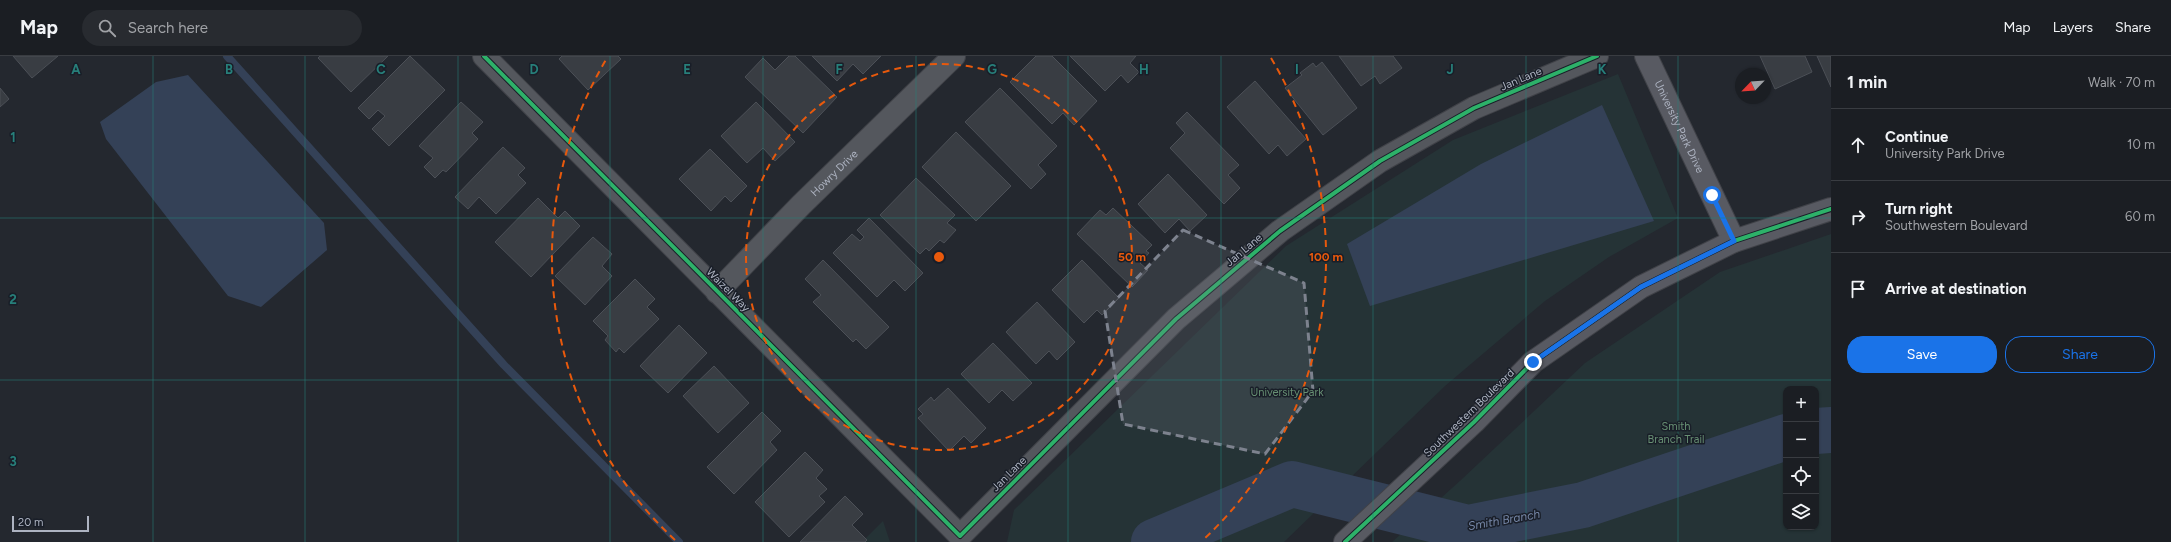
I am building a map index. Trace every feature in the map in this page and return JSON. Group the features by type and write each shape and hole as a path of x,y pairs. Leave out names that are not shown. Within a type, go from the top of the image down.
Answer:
{"street":[{"name":"Waizel Way","path":"484,56 960,536"},
{"name":"Howry Drive","path":"717,292 807,200 954,56"},
{"name":"Jan Lane","path":"960,536 1176,318 1280,231 1380,161 1474,108 1597,56"},
{"name":"University Park Drive","path":"1646,56 1734,241"},
{"name":"Southwestern Boulevard","path":"1345,542 1474,422 1533,362 1641,287 1734,241 1831,209"}],"highlighted area":[{"path":"1183,230 1304,283 1313,391 1265,454 1123,424 1105,311"}],"green space":[{"name":"University Park","path":"1618,74 1678,218 1609,257 1545,301 1445,386 1284,542 1007,542 1014,510 1286,246 1453,140"},
{"name":"Smith Branch Trail","path":"1831,234 1831,542 1392,542 1461,480 1585,363 1720,272"},
{"path":"883,521 890,542 862,542"}],"water":[{"path":"188,75 324,223 327,250 261,307 228,296 106,139 100,122 156,82"},
{"path":"1602,105 1654,221 1370,306 1347,244 1481,164"}],"building":[{"path":"13,56 58,56 32,78"},
{"path":"320,56 388,56 351,92 318,58"},
{"path":"410,56 445,90 389,146 372,129 385,116 378,110 369,119 358,108"},
{"path":"562,56 618,56 621,59 588,90 559,59"},
{"path":"789,56 795,56 837,97 803,133 745,77 763,58 775,70"},
{"path":"812,56 881,56 863,74 853,64 837,81"},
{"path":"1036,56 1052,56 1097,101 1074,125 1063,113 1052,124 1010,82"},
{"path":"1070,56 1136,56 1130,63 1139,72 1128,83 1121,75 1105,91"},
{"path":"1339,56 1393,56 1402,68 1380,84 1375,76 1361,86"},
{"path":"1760,56 1805,56 1812,72 1775,89 1771,80 1771,68 1765,68"},
{"path":"1817,56 1831,56 1831,87"},
{"path":"1322,62 1357,108 1323,135 1285,88 1302,75 1300,73 1313,63 1316,67"},
{"path":"1255,81 1306,139 1287,156 1278,145 1269,154 1227,107"},
{"path":"0,88 9,99 0,107"},
{"path":"1000,88 1057,146 1038,165 1046,174 1031,189 965,122"},
{"path":"461,102 483,122 472,133 478,139 446,172 443,170 435,178 424,167 433,158 419,146"},
{"path":"756,102 795,142 775,161 763,148 747,163 721,136"},
{"path":"1187,112 1239,165 1228,175 1240,188 1224,204 1170,148 1185,133 1176,123"},
{"path":"956,132 1011,186 976,221 922,167"},
{"path":"503,147 525,168 518,175 526,183 496,214 479,197 468,209 455,197"},
{"path":"710,149 747,186 731,202 725,196 711,211 679,179"},
{"path":"1168,174 1207,215 1190,231 1179,219 1165,233 1138,204"},
{"path":"916,178 955,215 947,223 956,230 944,243 940,240 929,251 926,248 920,254 880,215"},
{"path":"538,198 558,218 565,211 580,226 531,277 495,242"},
{"path":"1113,208 1152,245 1146,251 1149,253 1140,263 1148,270 1132,287 1077,234 1100,210 1106,215"},
{"path":"869,218 923,273 905,291 894,280 877,297 833,253 852,234 860,241 864,237 857,230"},
{"path":"593,237 612,254 602,266 612,276 585,305 555,276"},
{"path":"823,260 889,327 866,349 856,339 853,342 813,302 821,295 805,279"},
{"path":"1082,260 1119,298 1102,315 1097,310 1084,323 1052,290"},
{"path":"635,279 655,299 647,307 659,319 624,353 619,348 616,352 605,340 608,336 593,321"},
{"path":"1037,302 1075,342 1057,360 1049,351 1036,364 1006,332"},
{"path":"679,325 707,353 668,393 640,366"},
{"path":"993,343 1032,383 1013,401 1002,390 989,403 961,374"},
{"path":"714,366 749,403 718,433 683,396"},
{"path":"948,388 986,428 971,443 964,436 949,451 918,418 923,414 918,409 931,397 934,401"},
{"path":"762,412 781,431 770,442 777,450 734,494 707,467"},
{"path":"805,452 823,470 816,478 827,489 819,496 825,502 789,537 755,502"},
{"path":"845,496 863,514 852,525 867,540 865,542 800,542"}],"waterway":[{"path":"227,56 504,365 679,542"},
{"name":"Smith Branch","path":"1819,431 1831,430"},
{"name":"Smith Branch","path":"1154,542 1292,484 1468,528 1583,505 1783,438"}],"cycle path":[{"path":"484,56 960,536 1176,319 1280,231 1380,161 1474,108 1597,56"},
{"path":"1345,542 1474,422 1533,362 1641,287 1734,241 1831,209"}],"route":[{"path":"1533,362 1641,287 1734,241 1712,195"}]}
